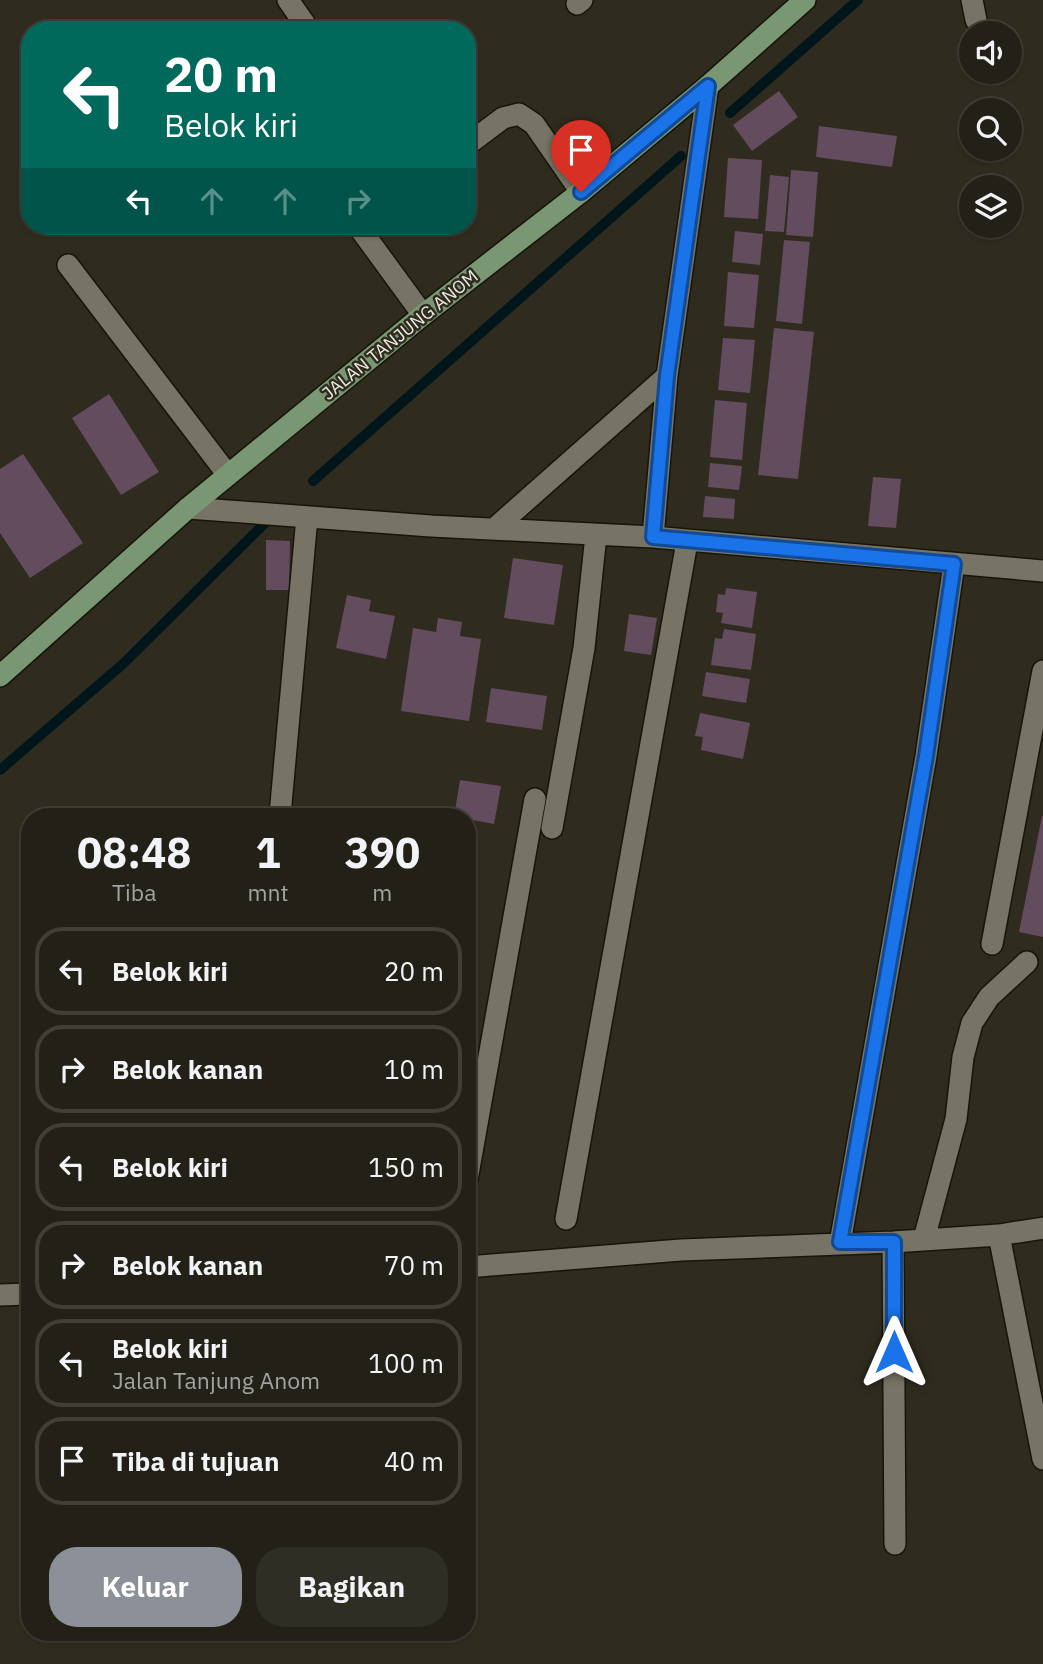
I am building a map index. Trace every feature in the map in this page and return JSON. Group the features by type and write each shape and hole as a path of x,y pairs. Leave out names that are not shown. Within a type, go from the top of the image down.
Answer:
{"main road":[{"name":"JALAN TANJUNG ANOM","path":"0,676 188,508 423,315 581,192 708,86 805,0"}],"street":[{"path":"288,0 303,21"},
{"path":"653,537 667,376 708,86"},
{"path":"476,138 503,118 519,114 534,124 581,192"},
{"path":"365,235 423,315"},
{"path":"68,265 228,475"},
{"path":"495,528 667,376"},
{"path":"188,508 431,526 653,537 1043,571"},
{"path":"281,808 307,517"},
{"path":"552,828 584,648 596,535"},
{"path":"566,1219 687,542"},
{"path":"840,1242 926,756 954,564"},
{"path":"992,944 1043,671"},
{"path":"476,1129 534,799"},
{"path":"924,1239 956,1119 963,1057 972,1023 989,997 1027,962"},
{"path":"476,1266 681,1250 999,1235 1043,1228"},
{"path":"999,1235 1043,1458"},
{"path":"894,1242 895,1544"},
{"path":"0,1295 21,1294"}],"building":[{"path":"779,91 798,117 752,151 733,125"},
{"path":"819,126 897,136 892,167 816,157"},
{"path":"728,158 762,160 758,219 724,217"},
{"path":"791,170 818,172 813,237 786,235"},
{"path":"770,175 789,177 784,232 765,231"},
{"path":"735,231 763,234 760,265 732,262"},
{"path":"784,240 810,242 802,324 776,321"},
{"path":"728,272 759,275 754,328 724,326"},
{"path":"774,328 814,332 798,479 758,475"},
{"path":"723,338 755,340 750,393 718,390"},
{"path":"109,394 159,472 121,495 72,418"},
{"path":"715,400 747,403 742,460 710,457"},
{"path":"23,454 83,543 30,578 0,533 0,469"},
{"path":"710,463 742,466 739,490 708,487"},
{"path":"873,477 901,479 896,528 868,526"},
{"path":"705,496 735,499 734,519 703,517"},
{"path":"266,540 290,541 289,590 266,590"},
{"path":"513,558 563,565 554,625 504,618"},
{"path":"726,588 757,592 752,628 721,623 723,613 716,612 718,594 725,595"},
{"path":"347,595 371,600 369,611 395,616 386,659 336,648"},
{"path":"629,614 657,618 651,655 624,651"},
{"path":"438,618 462,622 460,636 481,639 469,721 401,711 413,628 436,632"},
{"path":"724,629 756,634 751,670 711,665 715,638 722,639"},
{"path":"706,672 750,679 746,703 702,696"},
{"path":"491,688 547,696 542,730 486,722"},
{"path":"700,713 750,723 743,759 701,750 703,737 695,736"},
{"path":"460,780 501,786 494,824 476,821 476,808 455,808"},
{"path":"1043,816 1043,937 1019,932"}],"waterway":[{"path":"730,113 858,0"},
{"path":"313,481 681,156"},
{"path":"0,770 124,663 266,522"}],"route":[{"path":"581,192 708,86 667,376 653,537 954,564 926,756 840,1242 894,1242 894,1352"}]}
